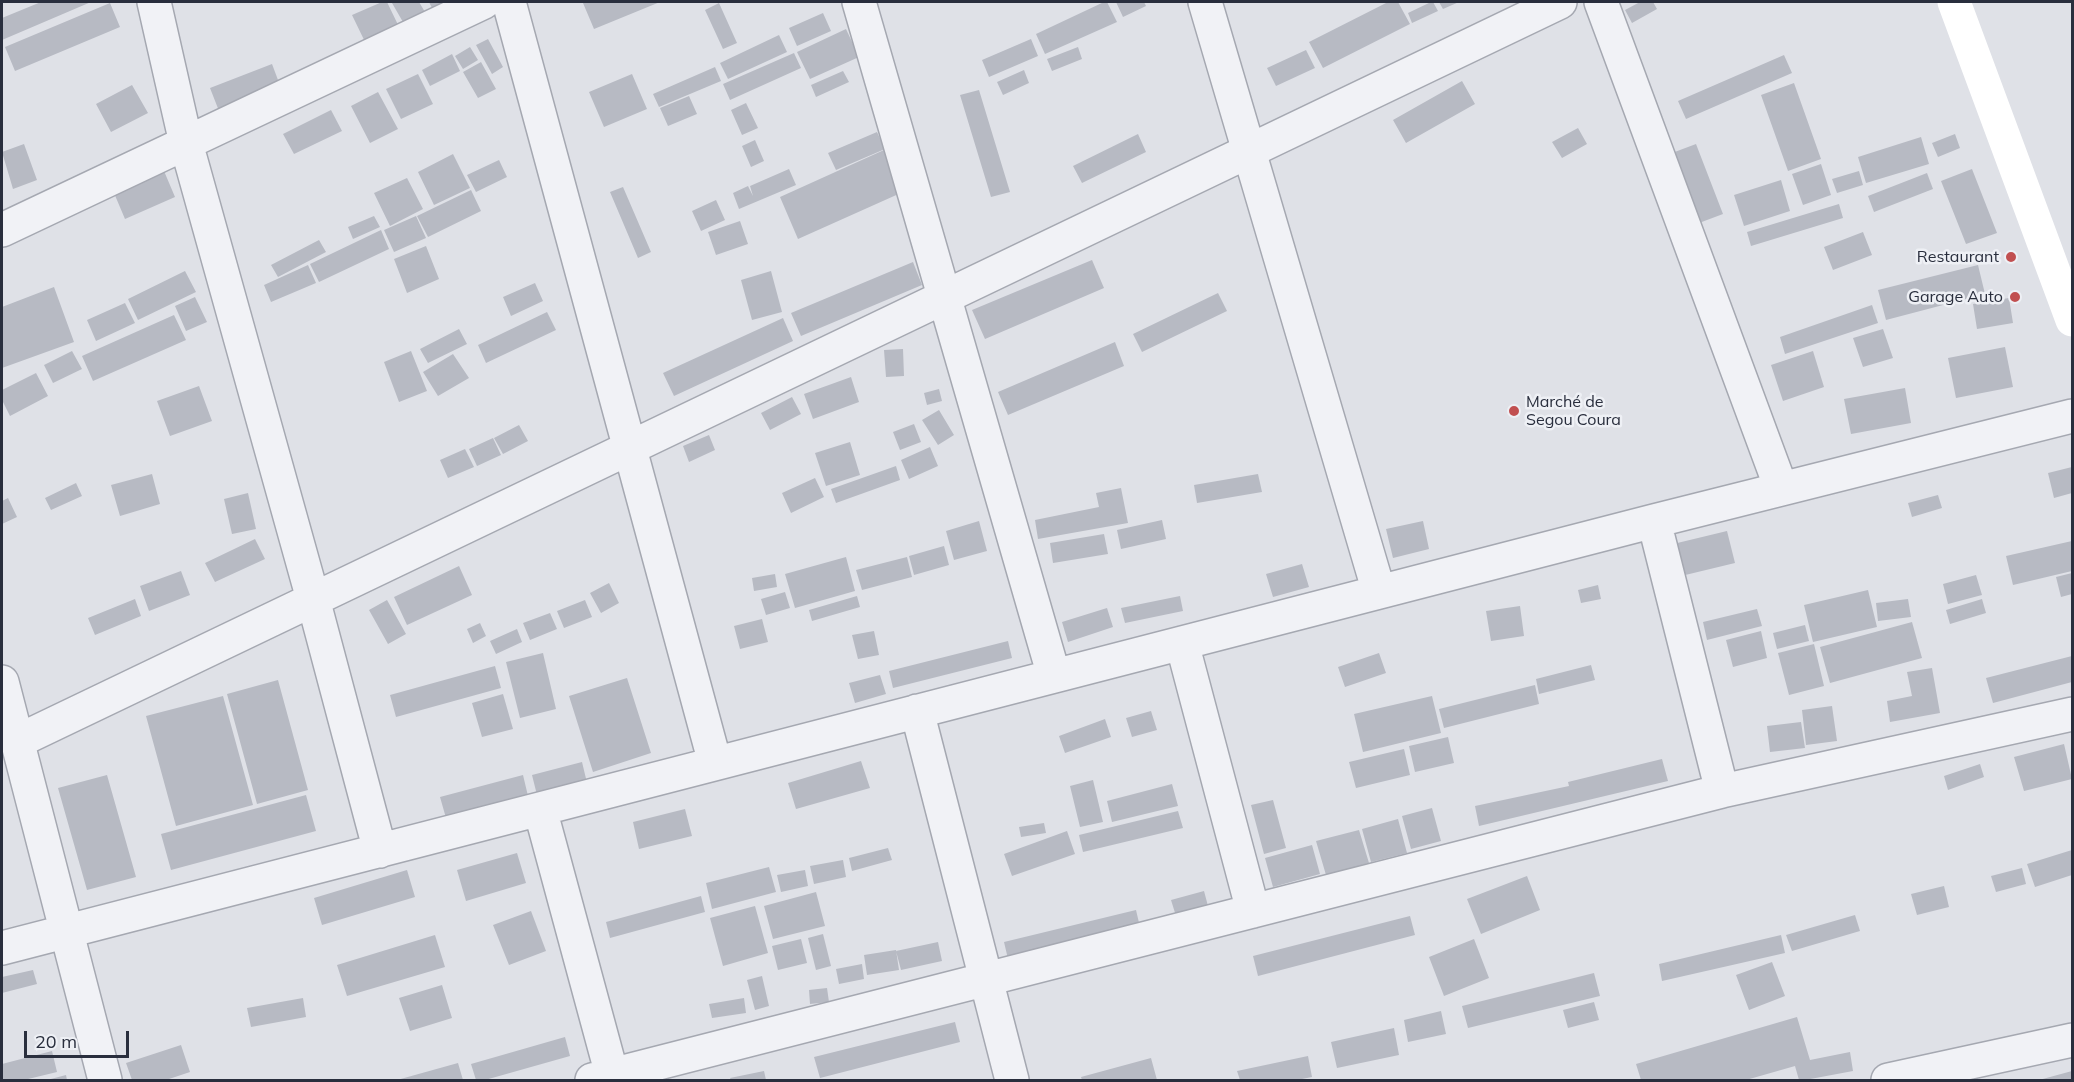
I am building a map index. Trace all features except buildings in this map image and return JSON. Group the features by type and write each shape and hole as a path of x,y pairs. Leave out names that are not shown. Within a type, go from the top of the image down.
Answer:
{"street":[{"path":"153,2 186,143 313,599 380,851"},
{"path":"2,230 484,2"},
{"path":"509,2 715,764"},
{"path":"859,2 1054,676"},
{"path":"1205,2 1379,592"},
{"path":"18,741 1560,2"},
{"path":"1601,2 1781,488"},
{"path":"1954,2 2073,320"},
{"path":"2,948 1781,488 2073,416"},
{"path":"1654,521 1722,791"},
{"path":"1182,643 1253,911"},
{"path":"2,682 105,1080"},
{"path":"917,711 1012,1080"},
{"path":"540,809 602,1078 1722,791 2073,714"},
{"path":"1888,1080 2073,1040"}],"place":[{"name":"Restaurant","path":"2011,257"},
{"name":"Garage Auto","path":"2015,297"},
{"name":"Marché de Segou Coura","path":"1514,411"}]}
